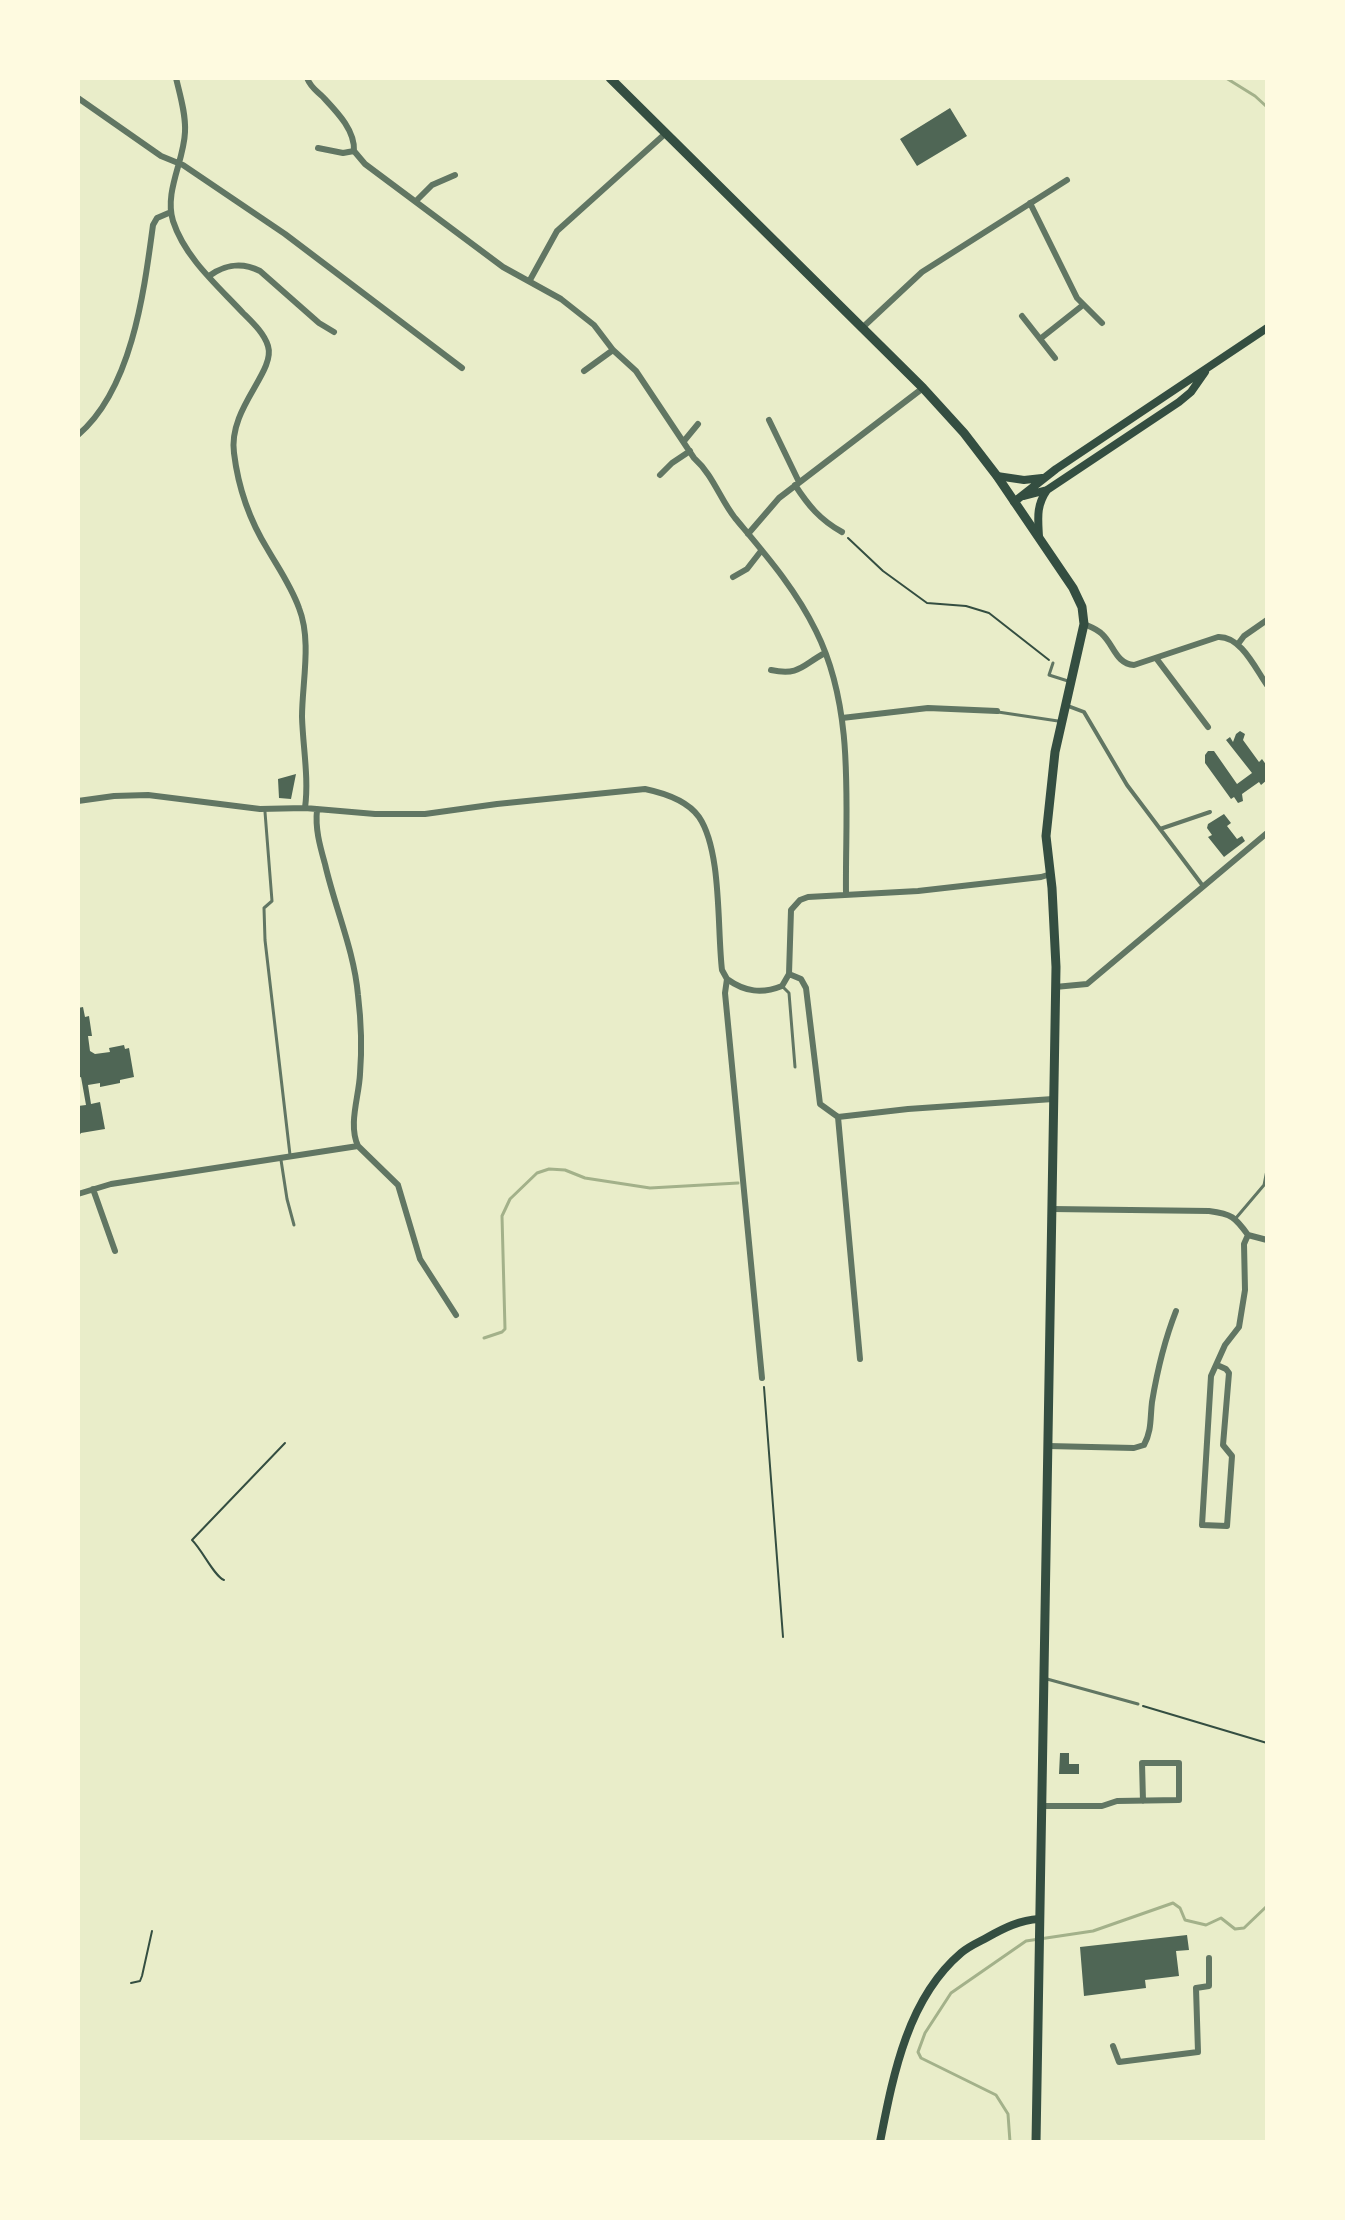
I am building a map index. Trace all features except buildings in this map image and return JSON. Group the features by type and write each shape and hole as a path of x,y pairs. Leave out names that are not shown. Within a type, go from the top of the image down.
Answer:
{"main road":[{"path":"610,78 923,388 964,433 1073,588 1082,607 1084,624 1061,722 1047,827 1055,987 1036,2142"},
{"path":"1014,502 1043,478 1182,382 1267,328"},
{"path":"1024,496 1047,490 1179,402 1191,392 1208,368"},
{"path":"997,476 1024,480 1043,478"},
{"path":"1039,538 1037,513 1047,490"},
{"path":"880,2142 901,2051 925,1999 938,1980 964,1950 1007,1927 1024,1921 1039,1921"}],"street":[{"path":"176,78 186,130 171,212 183,243 269,347 267,366 239,414 233,440 239,480 250,516 289,584 301,612 304,628 302,720 307,793 305,808"},
{"path":"307,78 310,87 321,95 349,128 354,139 354,151 365,164 503,267 530,280 594,325 613,350 636,371 690,451 706,469 730,512 789,584 825,653 842,718 846,894"},
{"path":"78,98 161,156 179,163 285,234 462,368"},
{"path":"530,280 557,231 666,133"},
{"path":"318,148 343,153 354,151"},
{"path":"417,200 432,185 455,175"},
{"path":"862,328 922,272 1067,180"},
{"path":"1030,203 1077,298 1102,323"},
{"path":"78,435 100,412 109,397 141,308 153,225 157,218 171,212"},
{"path":"209,276 230,266 250,265 334,332"},
{"path":"1040,339 1083,305"},
{"path":"1022,316 1055,358"},
{"path":"584,371 613,350"},
{"path":"748,534 779,498 923,388"},
{"path":"769,420 813,511 825,523 842,532"},
{"path":"684,441 698,424"},
{"path":"660,475 690,451"},
{"path":"733,577 747,569 761,551"},
{"path":"1238,644 1267,620"},
{"path":"1084,624 1104,635 1121,661 1134,665 1218,637 1228,637 1238,644 1267,685"},
{"path":"771,670 786,673 804,669 825,653"},
{"path":"1156,658 1208,727"},
{"path":"1066,705 1084,712 1127,785 1203,886"},
{"path":"842,718 928,708 997,711"},
{"path":"78,801 148,795 264,809 425,814 645,789 675,798 688,805 699,818 706,833 716,886 722,970 727,979 756,991 770,991 782,986 789,974 789,917 794,904 808,897 931,889 1051,874"},
{"path":"317,810 317,831 334,905 354,967 359,997 360,1075 354,1122 358,1146 398,1185 420,1259 456,1315"},
{"path":"1160,829 1210,812"},
{"path":"1055,987 1087,984 1265,838"},
{"path":"789,974 801,979 806,988 820,1104 838,1117 1053,1099"},
{"path":"727,979 725,993 762,1378"},
{"path":"838,1117 860,1359"},
{"path":"78,1194 206,1168 281,1160 358,1146"},
{"path":"93,1189 115,1251"},
{"path":"1052,1209 1227,1213 1236,1218 1248,1235 1267,1240"},
{"path":"1217,1365 1229,1373 1223,1445 1232,1456 1227,1526 1202,1525 1211,1376 1225,1345 1239,1327 1244,1304 1244,1244 1248,1235"},
{"path":"1048,1446 1134,1448 1144,1445 1150,1435 1152,1404 1176,1311"},
{"path":"1041,1806 1102,1806 1117,1801 1143,1801 1179,1800 1179,1763 1142,1763 1143,1801"},
{"path":"1113,2046 1119,2062 1198,2052 1196,1988 1209,1986 1209,1958"}],"lane":[{"path":"1053,663 1049,675 1071,682"},
{"path":"997,711 1061,722"},
{"path":"264,809 272,901 264,908 265,940 291,1158"},
{"path":"782,986 789,993 795,1067"},
{"path":"281,1160 294,1225"},
{"path":"1236,1218 1265,1186 1267,1170"},
{"path":"1044,1679 1138,1704"}],"path":[{"path":"842,532 883,571 920,599 927,603 966,606 989,613 1053,663"},
{"path":"762,1378 768,1420 783,1637"},
{"path":"224,1580 214,1573 208,1559 192,1540 285,1443"},
{"path":"1138,1704 1267,1743"},
{"path":"131,1983 140,1981 152,1931"}],"waterway":[{"path":"1226,78 1267,107"},
{"path":"1267,860 1267,883"},
{"path":"484,1338 505,1329 502,1216 510,1199 537,1173 549,1169 565,1170 585,1178 650,1188 738,1183"},
{"path":"1010,2142 1008,2114 996,2095 921,2058 918,2052 925,2033 951,1993 1026,1941 1093,1931 1173,1903 1180,1908 1185,1920 1206,1925 1221,1918 1235,1929 1244,1928 1267,1906"}]}
